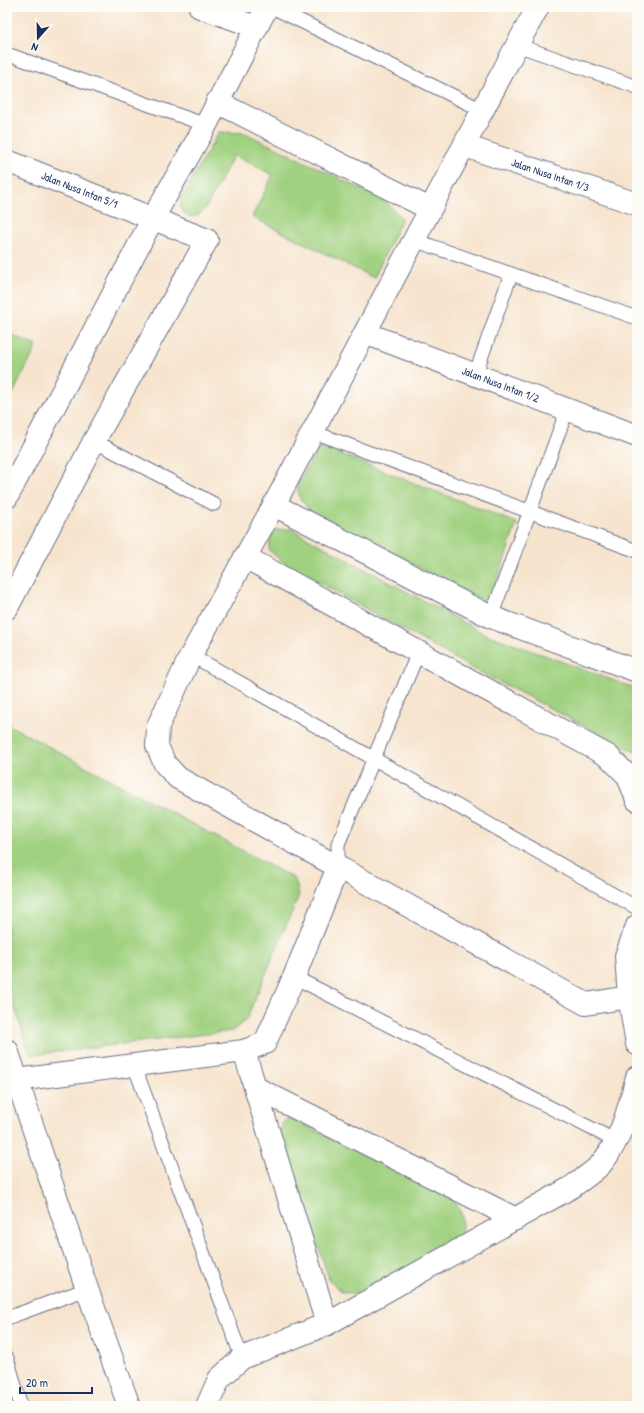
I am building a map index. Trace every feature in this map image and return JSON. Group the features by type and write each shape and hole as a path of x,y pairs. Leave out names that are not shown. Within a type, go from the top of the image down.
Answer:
{"street":[{"path":"200,7 256,27"},
{"path":"7,497 153,218 206,125 267,7"},
{"path":"530,10 516,45 464,146 274,506 191,655 158,726 157,746 165,764 178,778 586,1004 629,997"},
{"path":"217,102 430,209"},
{"name":"Jalan Nusa Intan 1/3","path":"464,146 637,204"},
{"name":"Jalan Nusa Intan 5/1","path":"7,161 207,240 94,441"},
{"name":"Jalan Nusa Intan 1/2","path":"365,333 637,436"},
{"path":"7,608 94,441"},
{"path":"274,506 491,617 637,672"},
{"path":"245,558 608,756 628,776 637,800"},
{"path":"12,1081 244,1051 265,1044 294,977 338,867"},
{"path":"637,926 626,956 629,997 637,1044"},
{"path":"7,1050 12,1081 129,1406"},
{"path":"244,1051 327,1324"},
{"path":"207,1406 219,1379 242,1358 327,1324 570,1188 601,1164 616,1140 627,1116 637,1077"},
{"path":"256,1088 516,1219"}],"lane":[{"path":"272,7 482,110"},
{"path":"516,45 637,87"},
{"path":"7,54 206,125"},
{"path":"414,240 637,318"},
{"path":"475,375 511,274"},
{"path":"491,617 567,410"},
{"path":"313,432 637,551"},
{"path":"94,441 214,504"},
{"path":"338,867 338,844 418,652"},
{"path":"191,655 637,908"},
{"path":"294,977 616,1140"},
{"path":"134,1065 242,1358"},
{"path":"7,1318 87,1289"},
{"path":"7,1358 21,1406"}],"green space":[{"path":"219,132 245,133 384,200 402,218 374,278 252,217 273,175 234,155 206,208 199,215 191,217 185,214 180,205 180,199"},
{"path":"7,333 37,346 7,405"},
{"path":"319,446 517,523 492,596 484,601 311,512 299,497 297,485"},
{"path":"291,529 483,633 637,689 637,753 472,668 284,563 269,550 270,540 274,530"},
{"path":"7,724 295,879 299,895 246,1020 232,1031 30,1055 7,983"},
{"path":"290,1118 452,1196 462,1216 460,1238 359,1294 343,1292 330,1282 280,1131 283,1122"}]}
